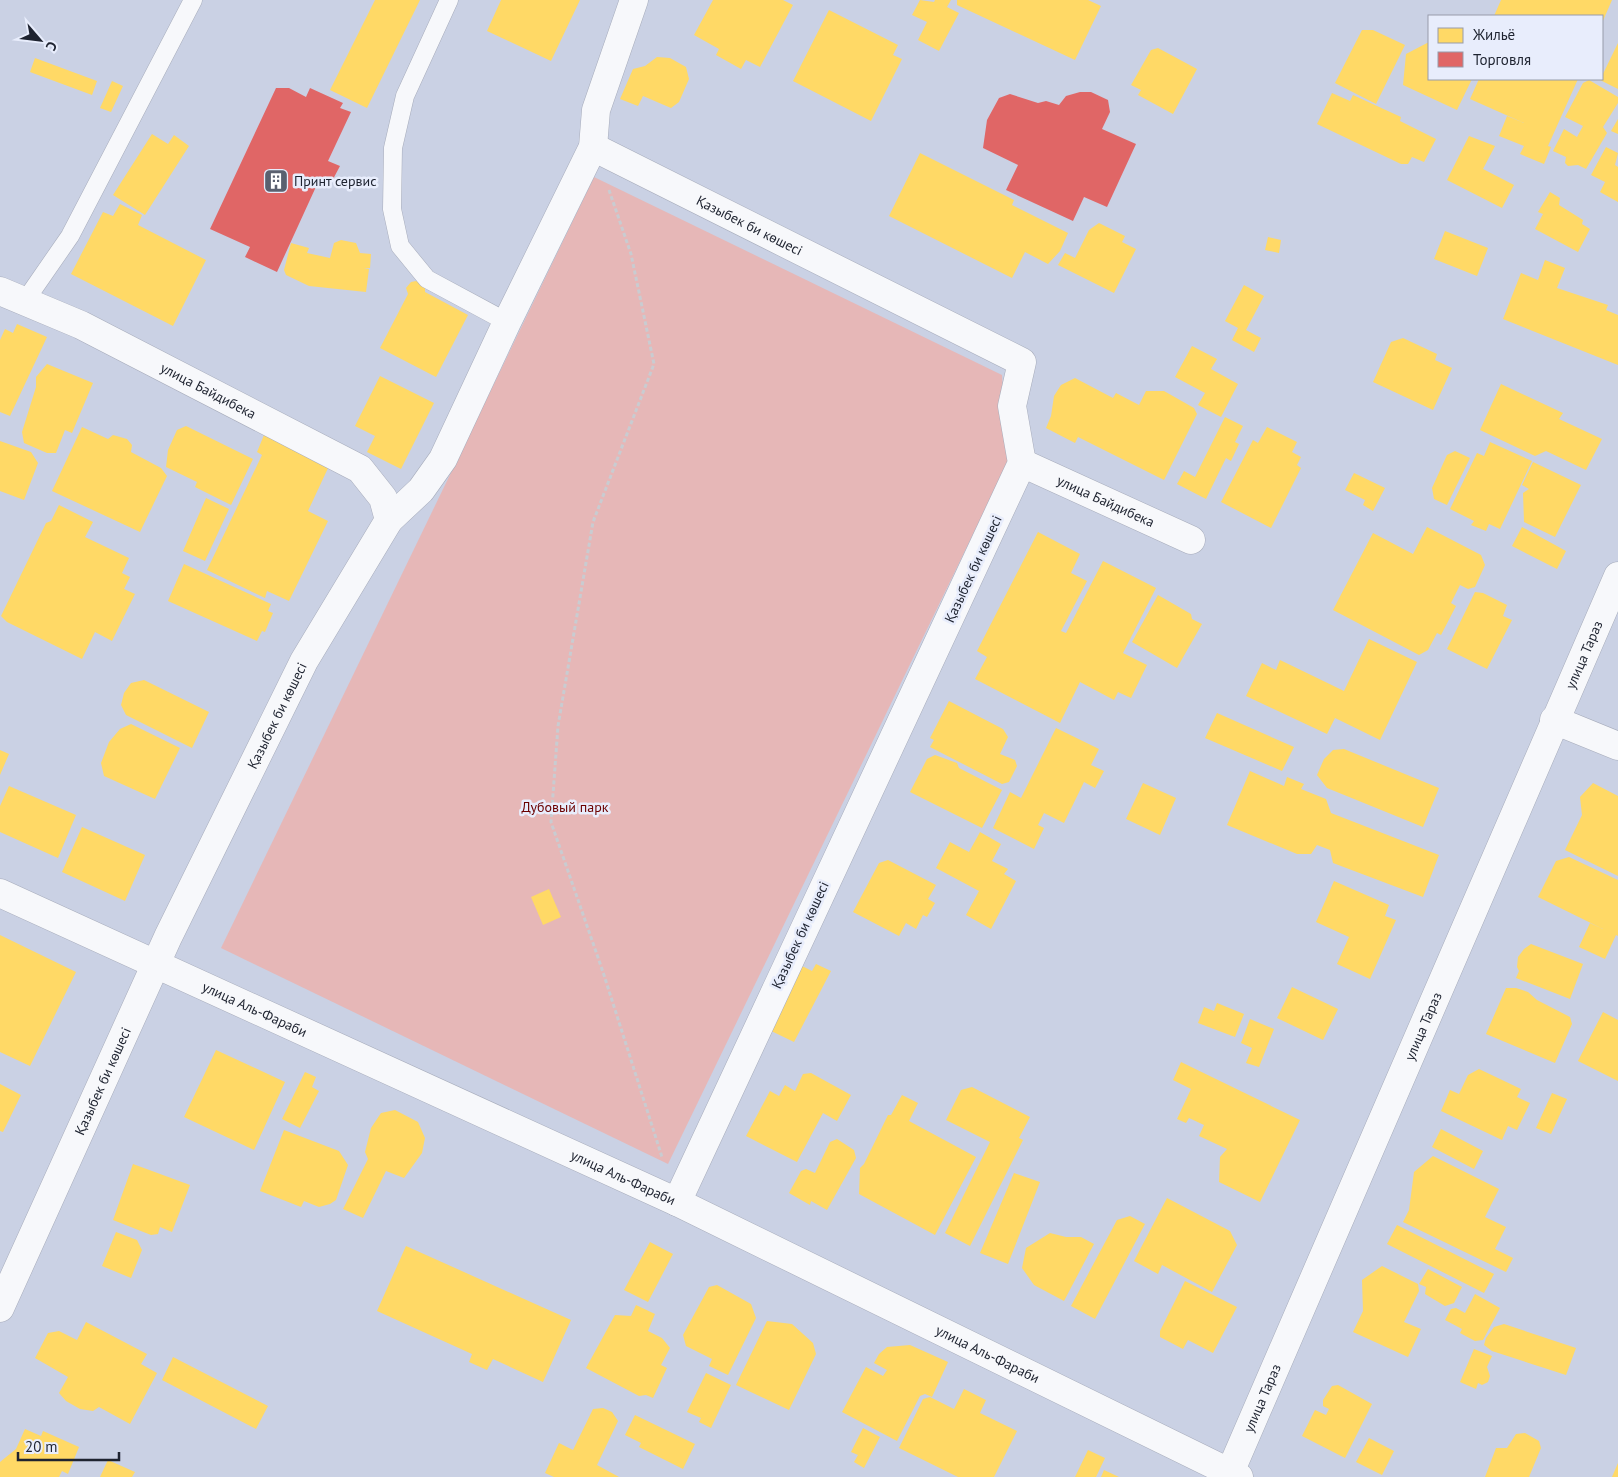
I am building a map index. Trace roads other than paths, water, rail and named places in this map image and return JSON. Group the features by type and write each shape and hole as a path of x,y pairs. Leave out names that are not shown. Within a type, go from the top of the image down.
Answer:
{"street":[{"name":"Қазыбек би көшесі","path":"0,1308 156,962 304,661 389,520 421,490 443,459 507,322 593,147 596,110 634,0"},
{"name":"Қазыбек би көшесі","path":"593,147 1022,362 1012,406 1022,464 676,1202"},
{"name":"улица Байдибека","path":"0,291 81,325 360,469 383,498 389,520"},
{"name":"улица Байдибека","path":"1022,464 1191,540"},
{"name":"улица Тараз","path":"1232,1475 1554,720 1618,576"},
{"path":"1554,720 1618,746"},
{"name":"улица Аль-Фараби","path":"0,893 156,962 676,1202 1232,1475"}],"lane":[{"path":"25,301 70,236 193,0"},
{"path":"449,0 405,96 394,148 392,209 400,246 427,279 507,322"}],"place":[{"name":"Принт сервис","path":"276,181"}],"park label":[{"name":"Дубовый парк","path":"565,807"}]}
